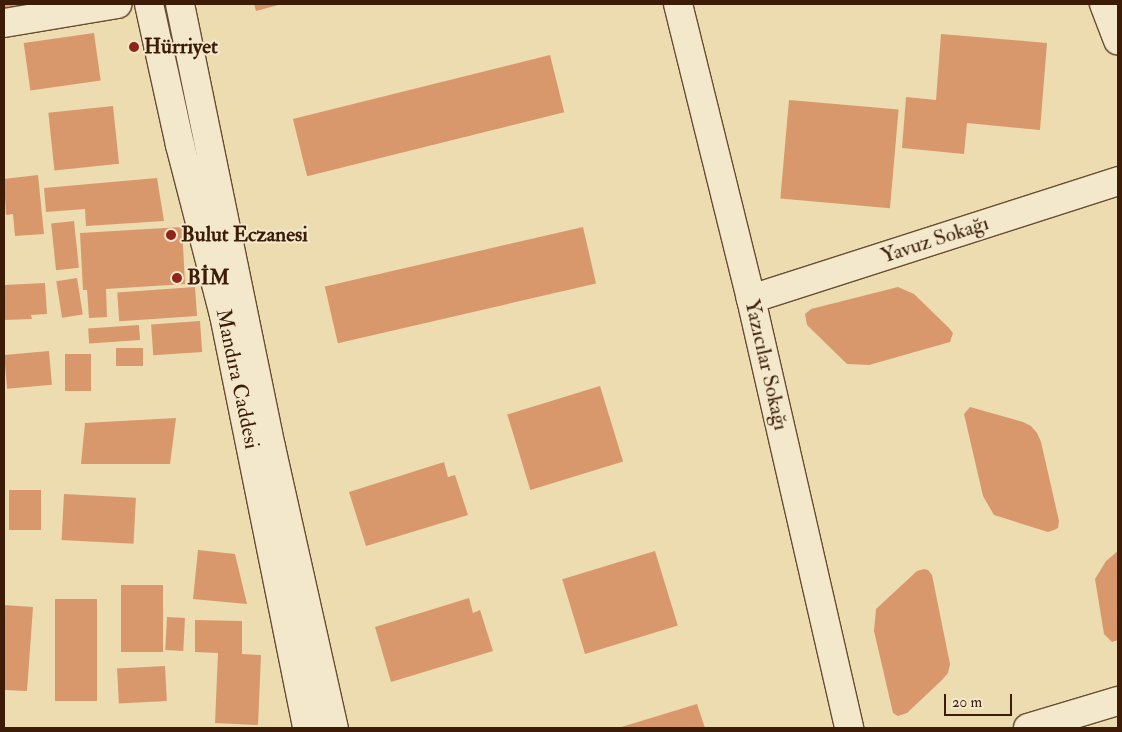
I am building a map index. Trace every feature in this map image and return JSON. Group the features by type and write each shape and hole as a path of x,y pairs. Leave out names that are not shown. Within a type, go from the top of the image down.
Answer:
{"main road":[{"path":"4,23 117,4"},
{"name":"Mandıra Caddesi","path":"149,4 180,145 224,315 307,728"},
{"name":"Mandıra Caddesi","path":"180,4 271,447 334,728"},
{"name":"Yazıcılar Sokağı","path":"678,4 751,299 848,728"},
{"path":"1104,4 1118,40"},
{"name":"Yavuz Sokağı","path":"751,299 1118,181"},
{"path":"1028,728 1118,701"}],"building":[{"path":"4,4 24,4 26,14 4,17"},
{"path":"254,4 282,4 256,11"},
{"path":"94,33 101,81 30,90 24,43"},
{"path":"941,34 1047,43 1040,130 967,123 964,154 902,148 906,97 936,100"},
{"path":"550,55 564,112 307,176 293,119"},
{"path":"789,100 899,110 890,208 780,199"},
{"path":"113,106 119,164 54,170 48,113"},
{"path":"38,175 44,234 15,236 13,214 6,215 4,179"},
{"path":"157,178 164,221 86,226 85,209 46,212 44,188"},
{"path":"74,221 79,268 56,270 51,223"},
{"path":"182,227 185,284 106,289 107,317 89,318 87,290 83,290 80,233"},
{"path":"583,227 596,284 338,343 325,287"},
{"path":"77,278 83,315 62,318 56,281"},
{"path":"45,283 47,314 31,315 32,319 4,320 4,285"},
{"path":"195,287 197,316 119,321 117,292"},
{"path":"898,287 914,294 949,328 953,333 950,342 869,365 847,364 807,325 805,314 811,309"},
{"path":"200,321 202,352 153,355 151,324"},
{"path":"139,325 140,340 89,344 88,329"},
{"path":"116,348 143,348 143,366 116,366"},
{"path":"49,351 52,385 7,389 4,355"},
{"path":"65,354 91,354 91,391 65,391"},
{"path":"600,386 623,462 530,490 507,414"},
{"path":"970,407 1023,422 1031,426 1037,433 1041,442 1059,521 1058,528 1048,532 994,515 983,496 964,414"},
{"path":"176,418 170,464 81,464 85,423"},
{"path":"444,462 448,477 455,475 468,515 366,546 349,492"},
{"path":"9,490 41,490 41,530 9,530"},
{"path":"64,494 136,498 133,544 62,540"},
{"path":"198,550 235,554 247,604 193,599"},
{"path":"655,551 678,626 585,654 562,579"},
{"path":"1118,551 1118,640 1112,642 1104,634 1095,579 1106,561"},
{"path":"928,570 932,575 950,664 948,673 942,680 907,713 898,716 893,713 874,631 876,609 917,571"},
{"path":"121,585 163,585 163,652 121,652"},
{"path":"469,598 473,613 480,610 493,651 391,682 375,627"},
{"path":"55,599 97,599 97,701 55,701"},
{"path":"4,605 33,607 27,691 4,690"},
{"path":"167,617 185,618 183,651 165,650"},
{"path":"195,620 242,621 242,654 261,655 258,725 215,723 218,653 195,652"},
{"path":"165,666 167,701 119,703 117,669"},
{"path":"697,704 705,728 618,728"}],"place":[{"name":"Hürriyet","path":"134,47"},
{"name":"Bulut Eczanesi","path":"171,235"},
{"name":"BİM","path":"177,278"}]}
